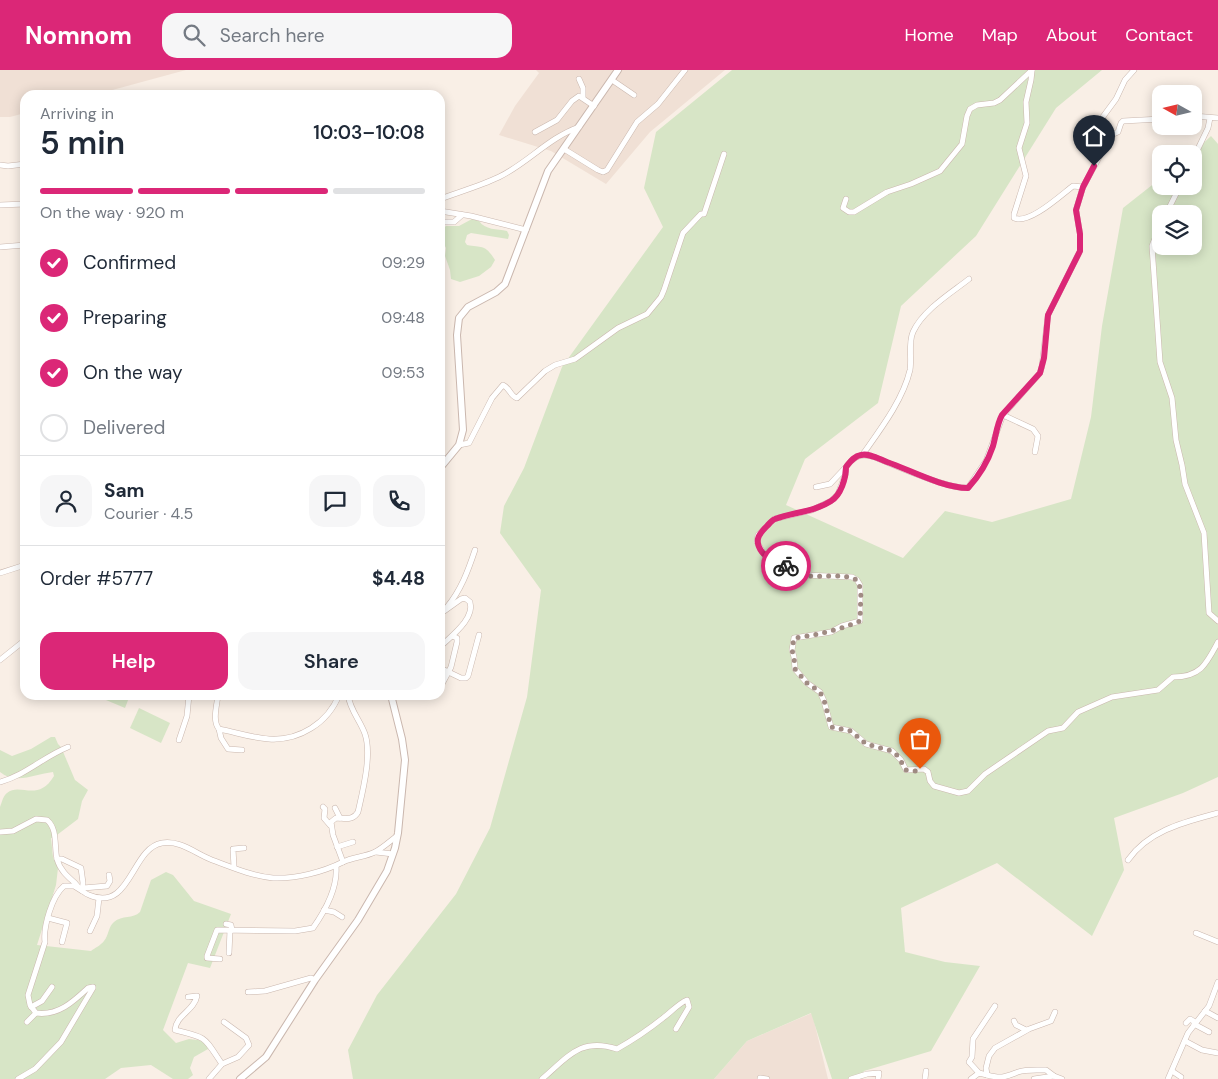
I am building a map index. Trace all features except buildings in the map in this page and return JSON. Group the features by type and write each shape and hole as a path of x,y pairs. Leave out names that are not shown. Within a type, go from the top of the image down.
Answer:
{"street":[{"path":"445,462 459,445 463,430 457,335 459,318 468,307 502,288 510,273 548,171 618,70"},
{"path":"564,149 603,172 637,122 658,104 685,70"},
{"path":"1032,70 1026,102 1027,123 1019,148 1026,176 1014,218 1020,219 1035,213 1054,202 1073,186 1083,187"},
{"path":"846,199 843,208 854,213 887,192 912,184 940,171 962,144 970,108 1000,100 1032,70"},
{"path":"1111,135 1104,125 1102,118 1116,99 1125,80 1134,70"},
{"path":"580,79 583,97"},
{"path":"612,80 634,95"},
{"path":"535,132 557,120 576,97 583,97 594,106"},
{"path":"1202,117 1218,118"},
{"path":"1200,145 1208,128 1210,118"},
{"path":"863,454 944,483 968,488 986,461 1002,415 1040,373 1048,315 1080,251 1080,234 1076,213 1083,187 1111,135 1118,132 1123,121 1152,120"},
{"path":"445,197 499,177 532,156 551,140 579,127"},
{"path":"459,445 469,443 492,398 503,385 508,387 514,397 517,398 545,371 554,365 575,359 618,328 650,312 661,297 684,233 705,211 724,154"},
{"path":"0,165 20,165"},
{"path":"0,205 20,204"},
{"path":"445,212 526,230"},
{"path":"445,222 454,222 462,215"},
{"path":"0,248 20,246"},
{"path":"1153,255 1160,362 1172,398 1176,440 1185,484 1204,532 1209,613 1218,621"},
{"path":"816,487 830,484 855,457 863,454 886,421 904,387 910,371 914,332 938,302 969,279"},
{"path":"1002,415 1033,428 1038,436 1035,452"},
{"path":"846,467 846,473 838,494 831,501 812,510 774,519 758,536 757,542 766,556 803,575 844,576 857,580 861,590 860,621 842,626 831,632 794,638 792,650 795,669 807,683 820,692 831,727 851,731 866,744 892,751 898,756 906,770 924,769 928,772 930,781 934,786 959,793 968,791 985,774 1048,731 1063,728 1078,712 1112,696 1158,690 1173,677 1187,677 1200,670 1218,642"},
{"path":"445,609 458,592 467,575 475,550"},
{"path":"0,579 3,572 20,566"},
{"path":"445,611 461,599 468,599 472,609 445,642"},
{"path":"445,670 461,678 468,676 479,634"},
{"path":"445,679 449,672 457,642 457,638 452,636"},
{"path":"0,660 20,644"},
{"path":"179,740 188,700"},
{"path":"218,700 216,726 219,729 220,738 228,749 242,750"},
{"path":"219,729 270,739 290,737 315,727 330,713 337,700"},
{"path":"330,825 334,818 351,818 356,816 367,757 365,735 359,719 352,710 349,700"},
{"path":"240,1079 266,1057 388,871 397,836 404,760 402,739 392,700"},
{"path":"0,782 20,775 42,760 68,748"},
{"path":"323,806 325,809 324,818 330,825 343,862"},
{"path":"335,808 340,818"},
{"path":"1128,860 1139,846 1170,827 1218,813"},
{"path":"0,832 13,831 36,818 47,820 52,826 57,859 66,876 92,896 99,898 112,896 117,893 127,882 146,852 163,843 188,848 204,857 246,872 275,878 305,874 336,866 375,852 397,836"},
{"path":"337,847 354,842"},
{"path":"234,868 233,849 244,848"},
{"path":"375,852 393,854"},
{"path":"57,859 62,859 81,868 83,890"},
{"path":"220,959 207,958 206,953 217,930 295,931 313,928 324,910 333,887 336,866"},
{"path":"60,889 69,885 83,890 107,886 110,881 109,875"},
{"path":"36,1013 28,1000 29,990 45,942 44,935 53,902 66,876"},
{"path":"82,878 92,887"},
{"path":"90,931 95,921 99,898"},
{"path":"324,910 334,912 342,917"},
{"path":"48,918 67,923 62,942"},
{"path":"226,924 231,925 229,953"},
{"path":"1196,934 1218,942"},
{"path":"248,992 265,991 311,978 316,980"},
{"path":"1168,1079 1195,1023 1215,1001 1218,982"},
{"path":"32,1007 42,1001 52,987"},
{"path":"18,1079 35,1069 60,1042 94,988 88,988 73,1001 56,1011 36,1013 28,1022"},
{"path":"188,997 197,996 194,1004 178,1020 175,1030 205,1039 222,1064"},
{"path":"542,1079 586,1045 604,1045 617,1049 642,1034 681,1002 687,1000 689,1007 676,1029"},
{"path":"994,1006 973,1039 972,1057 969,1062 978,1073 1005,1078 1019,1072 1046,1070 1062,1079"},
{"path":"1205,1011 1218,1018"},
{"path":"987,1074 986,1068 991,1052 1026,1030 1052,1021 1055,1012"},
{"path":"1036,1019 1038,1025"},
{"path":"1186,1023 1190,1019 1209,1032"},
{"path":"1014,1021 1016,1025 1026,1030"},
{"path":"209,1079 222,1064 242,1054 249,1042 224,1022"},
{"path":"1185,1041 1202,1050 1218,1053"},
{"path":"925,1079 926,1071"},
{"path":"1172,1071 1181,1077"},
{"path":"851,1079 879,1073 878,1079"},
{"path":"971,1079 978,1073"},
{"path":"1034,1079 1054,1076"},
{"path":"760,1078 767,1079"}],"shaded area":[{"path":"0,70 186,70 112,90 20,90 20,114 0,117"},
{"path":"536,70 725,70 650,132 606,184 551,151 499,135 515,106 539,73"},
{"path":"812,1013 828,1079 714,1079 747,1041"}],"green space":[{"path":"732,70 1102,70 1056,108 976,236 901,306 878,403 805,459 786,505 903,558 945,511 992,522 1071,499 1091,417 1102,326 1123,208 1152,185 1152,195 1202,195 1202,145 1211,136 1218,144 1218,777 1183,793 1114,818 1124,870 1092,936 997,863 901,908 905,952 945,962 980,966 931,1051 864,1071 861,1079 832,1079 811,1013 747,1041 714,1079 353,1079 348,1050 377,995 456,894 490,828 527,697 541,590 500,533 504,506 524,468 562,367 663,227 644,188 656,132"},
{"path":"472,219 479,221 488,228 507,231 509,235 508,239 471,233 467,235 465,242 467,245 486,249 495,260 491,267 479,276 460,282 451,279 445,256 445,227 459,226"},
{"path":"106,700 128,700 125,708"},
{"path":"139,708 170,723 161,743 130,728"},
{"path":"51,737 55,737 61,747 75,780 88,790 82,801 78,819 51,838 53,857 58,868 56,885 37,945 91,951 104,941 114,922 120,918 134,916 140,912 151,880 166,872 173,875 194,901 231,914 210,968 188,963 163,1030 176,1043 189,1039 206,1041 208,1049 194,1057 190,1068 193,1075 188,1079 173,1079 151,1065 121,1068 105,1079 0,1079 0,807 4,797 12,790 36,790 42,788 54,776 53,772 26,778 6,776 0,772 0,750 12,756 31,749"}],"way so far":[{"path":"786,566 803,575 852,577 860,584 860,621 842,626 831,632 794,638 792,650 795,669 807,683 820,692 831,727 851,731 866,744 892,751 901,760 906,770 915,771 920,769"}],"route":[{"path":"786,566 762,552 757,542 758,536 774,519 812,510 831,501 838,494 846,473 846,467 859,455 863,454 874,457 944,483 968,488 973,482 991,450 1002,415 1040,373 1044,358 1048,316 1080,251 1080,234 1076,210 1083,187 1094,166"}]}
